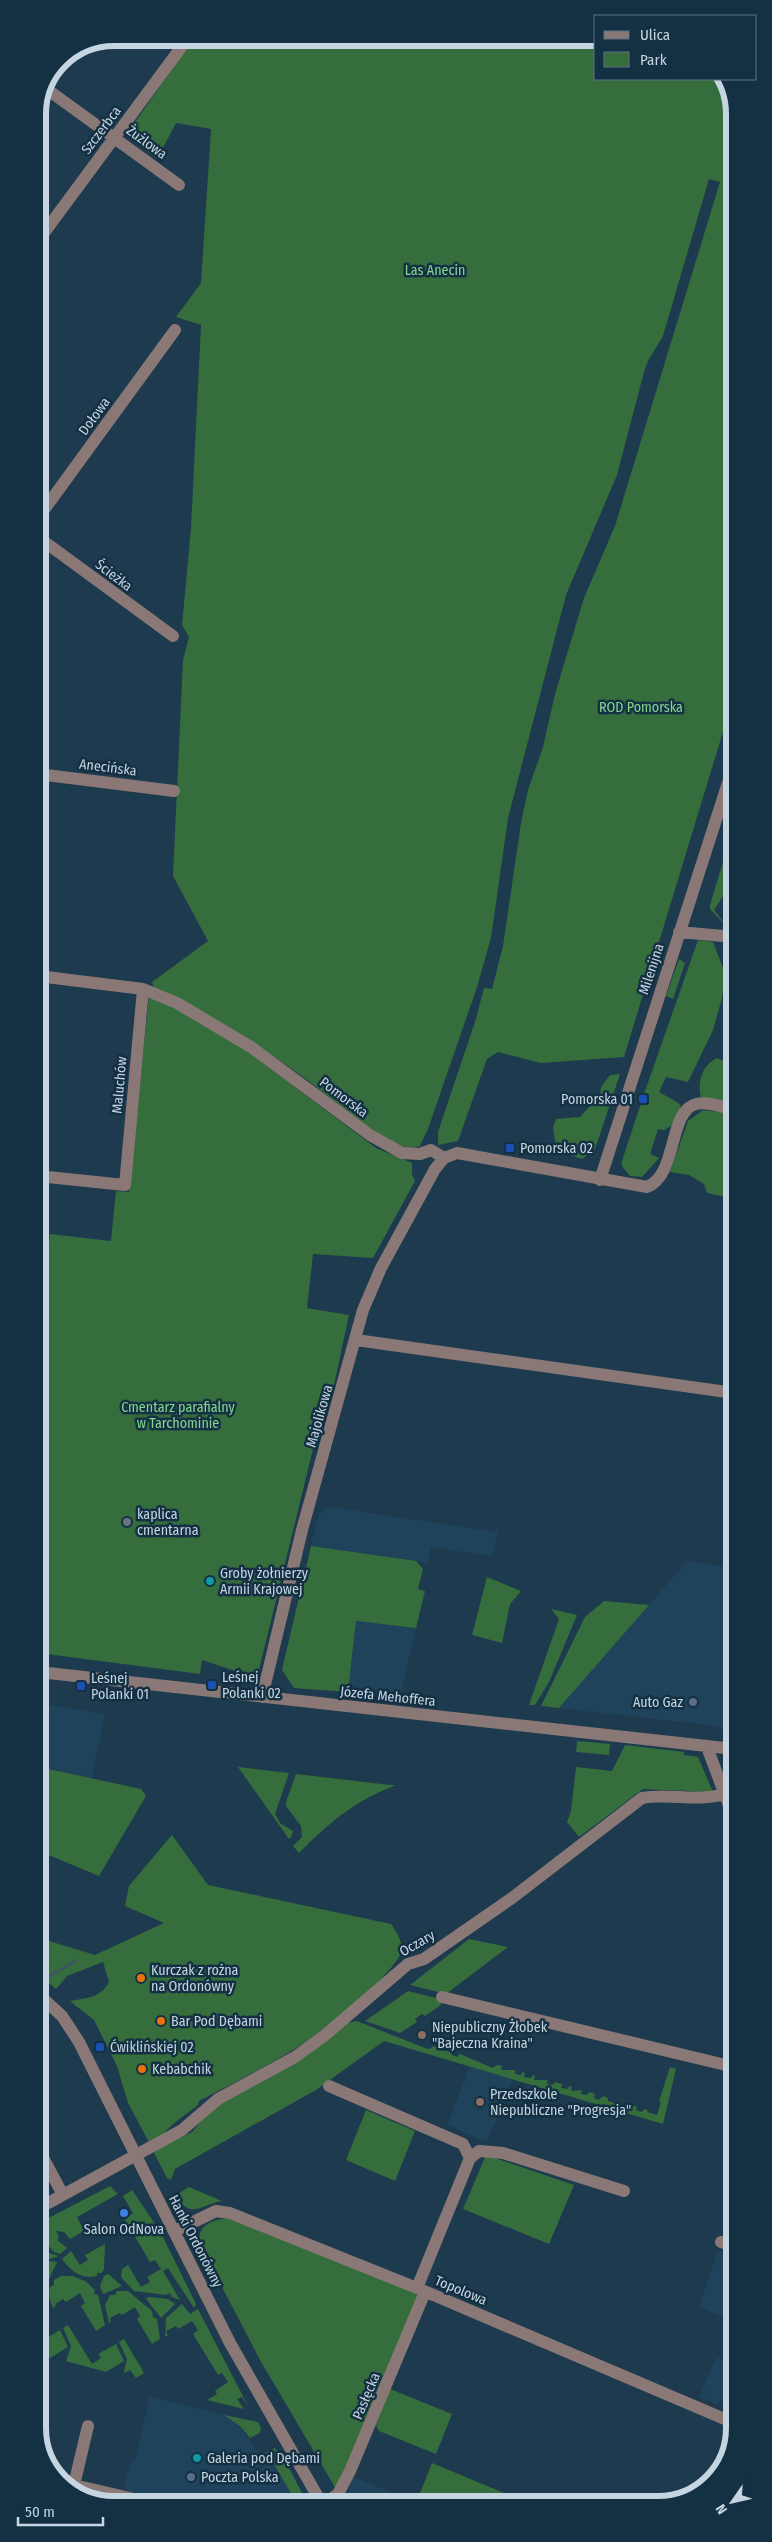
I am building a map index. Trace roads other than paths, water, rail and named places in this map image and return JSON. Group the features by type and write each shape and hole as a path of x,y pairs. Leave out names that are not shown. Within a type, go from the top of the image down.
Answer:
{"street":[{"name":"Szczerbca","path":"46,230 182,46"},
{"name":"Żużlowa","path":"50,92 179,185"},
{"name":"Dołowa","path":"46,507 175,330"},
{"name":"Ścieżka","path":"46,543 173,636"},
{"name":"Anecińska","path":"46,775 174,791"},
{"name":"Milenijna","path":"600,1180 726,788"},
{"path":"679,932 726,936"},
{"name":"Pomorska","path":"46,977 143,989 199,1015 251,1047 370,1135 402,1153 420,1154 431,1150 444,1158 457,1153 465,1154 647,1187 657,1181 664,1172 682,1115 689,1107 703,1103 726,1108"},
{"name":"Maluchów","path":"46,1177 125,1185 143,989"},
{"name":"Majolikowa","path":"262,1697 302,1530 363,1310 382,1268 436,1169 444,1158"},
{"path":"356,1340 726,1392"},
{"name":"Józefa Mehoffera","path":"46,1673 726,1748"},
{"path":"707,1747 726,1799"},
{"name":"Oczary","path":"46,2204 182,2130 218,2098 300,2054 337,2027 408,1964 424,1959 512,1898 642,1798 655,1795 699,1798 724,1794"},
{"path":"442,1997 726,2065"},
{"name":"Hanki Ordonówny","path":"46,2001 62,2016 75,2035 230,2343 318,2496"},
{"path":"329,2086 463,2144 474,2155 503,2153 624,2191"},
{"name":"Pasłęcka","path":"335,2496 350,2472 474,2155"},
{"path":"46,2163 64,2195"},
{"name":"Topolowa","path":"175,2231 211,2213 226,2212 421,2290 726,2420"},
{"path":"720,2242 726,2244"},
{"path":"74,2483 88,2426"},
{"path":"85,2489 120,2496"}],"waterway":[{"path":"50,1976 77,1960"}],"place":[{"name":"Pomorska 01","path":"643,1099"},
{"name":"Pomorska 02","path":"510,1148"},
{"name":"kaplica cmentarna","path":"127,1522"},
{"name":"Groby żołnierzy Armii Krajowej","path":"210,1581"},
{"name":"Leśnej Polanki 02","path":"212,1685"},
{"name":"Leśnej Polanki 01","path":"81,1686"},
{"name":"Auto Gaz","path":"693,1702"},
{"name":"Kurczak z rożna na Ordonówny","path":"141,1978"},
{"name":"Bar Pod Dębami","path":"161,2021"},
{"name":"Niepubliczny Żłobek \"Bajeczna Kraina\"","path":"422,2035"},
{"name":"Ćwiklińskiej 02","path":"100,2047"},
{"name":"Kebabchik","path":"142,2069"},
{"name":"Przedszkole Niepubliczne \"Progresja\"","path":"480,2102"},
{"name":"Salon OdNova","path":"124,2213"},
{"name":"Galeria pod Dębami","path":"197,2458"},
{"name":"Poczta Polska","path":"191,2477"}],"park label":[{"name":"Las Anecin","path":"435,270"},
{"name":"ROD Pomorska","path":"641,707"},
{"name":"Cmentarz parafialny w Tarchominie","path":"178,1415"}]}
